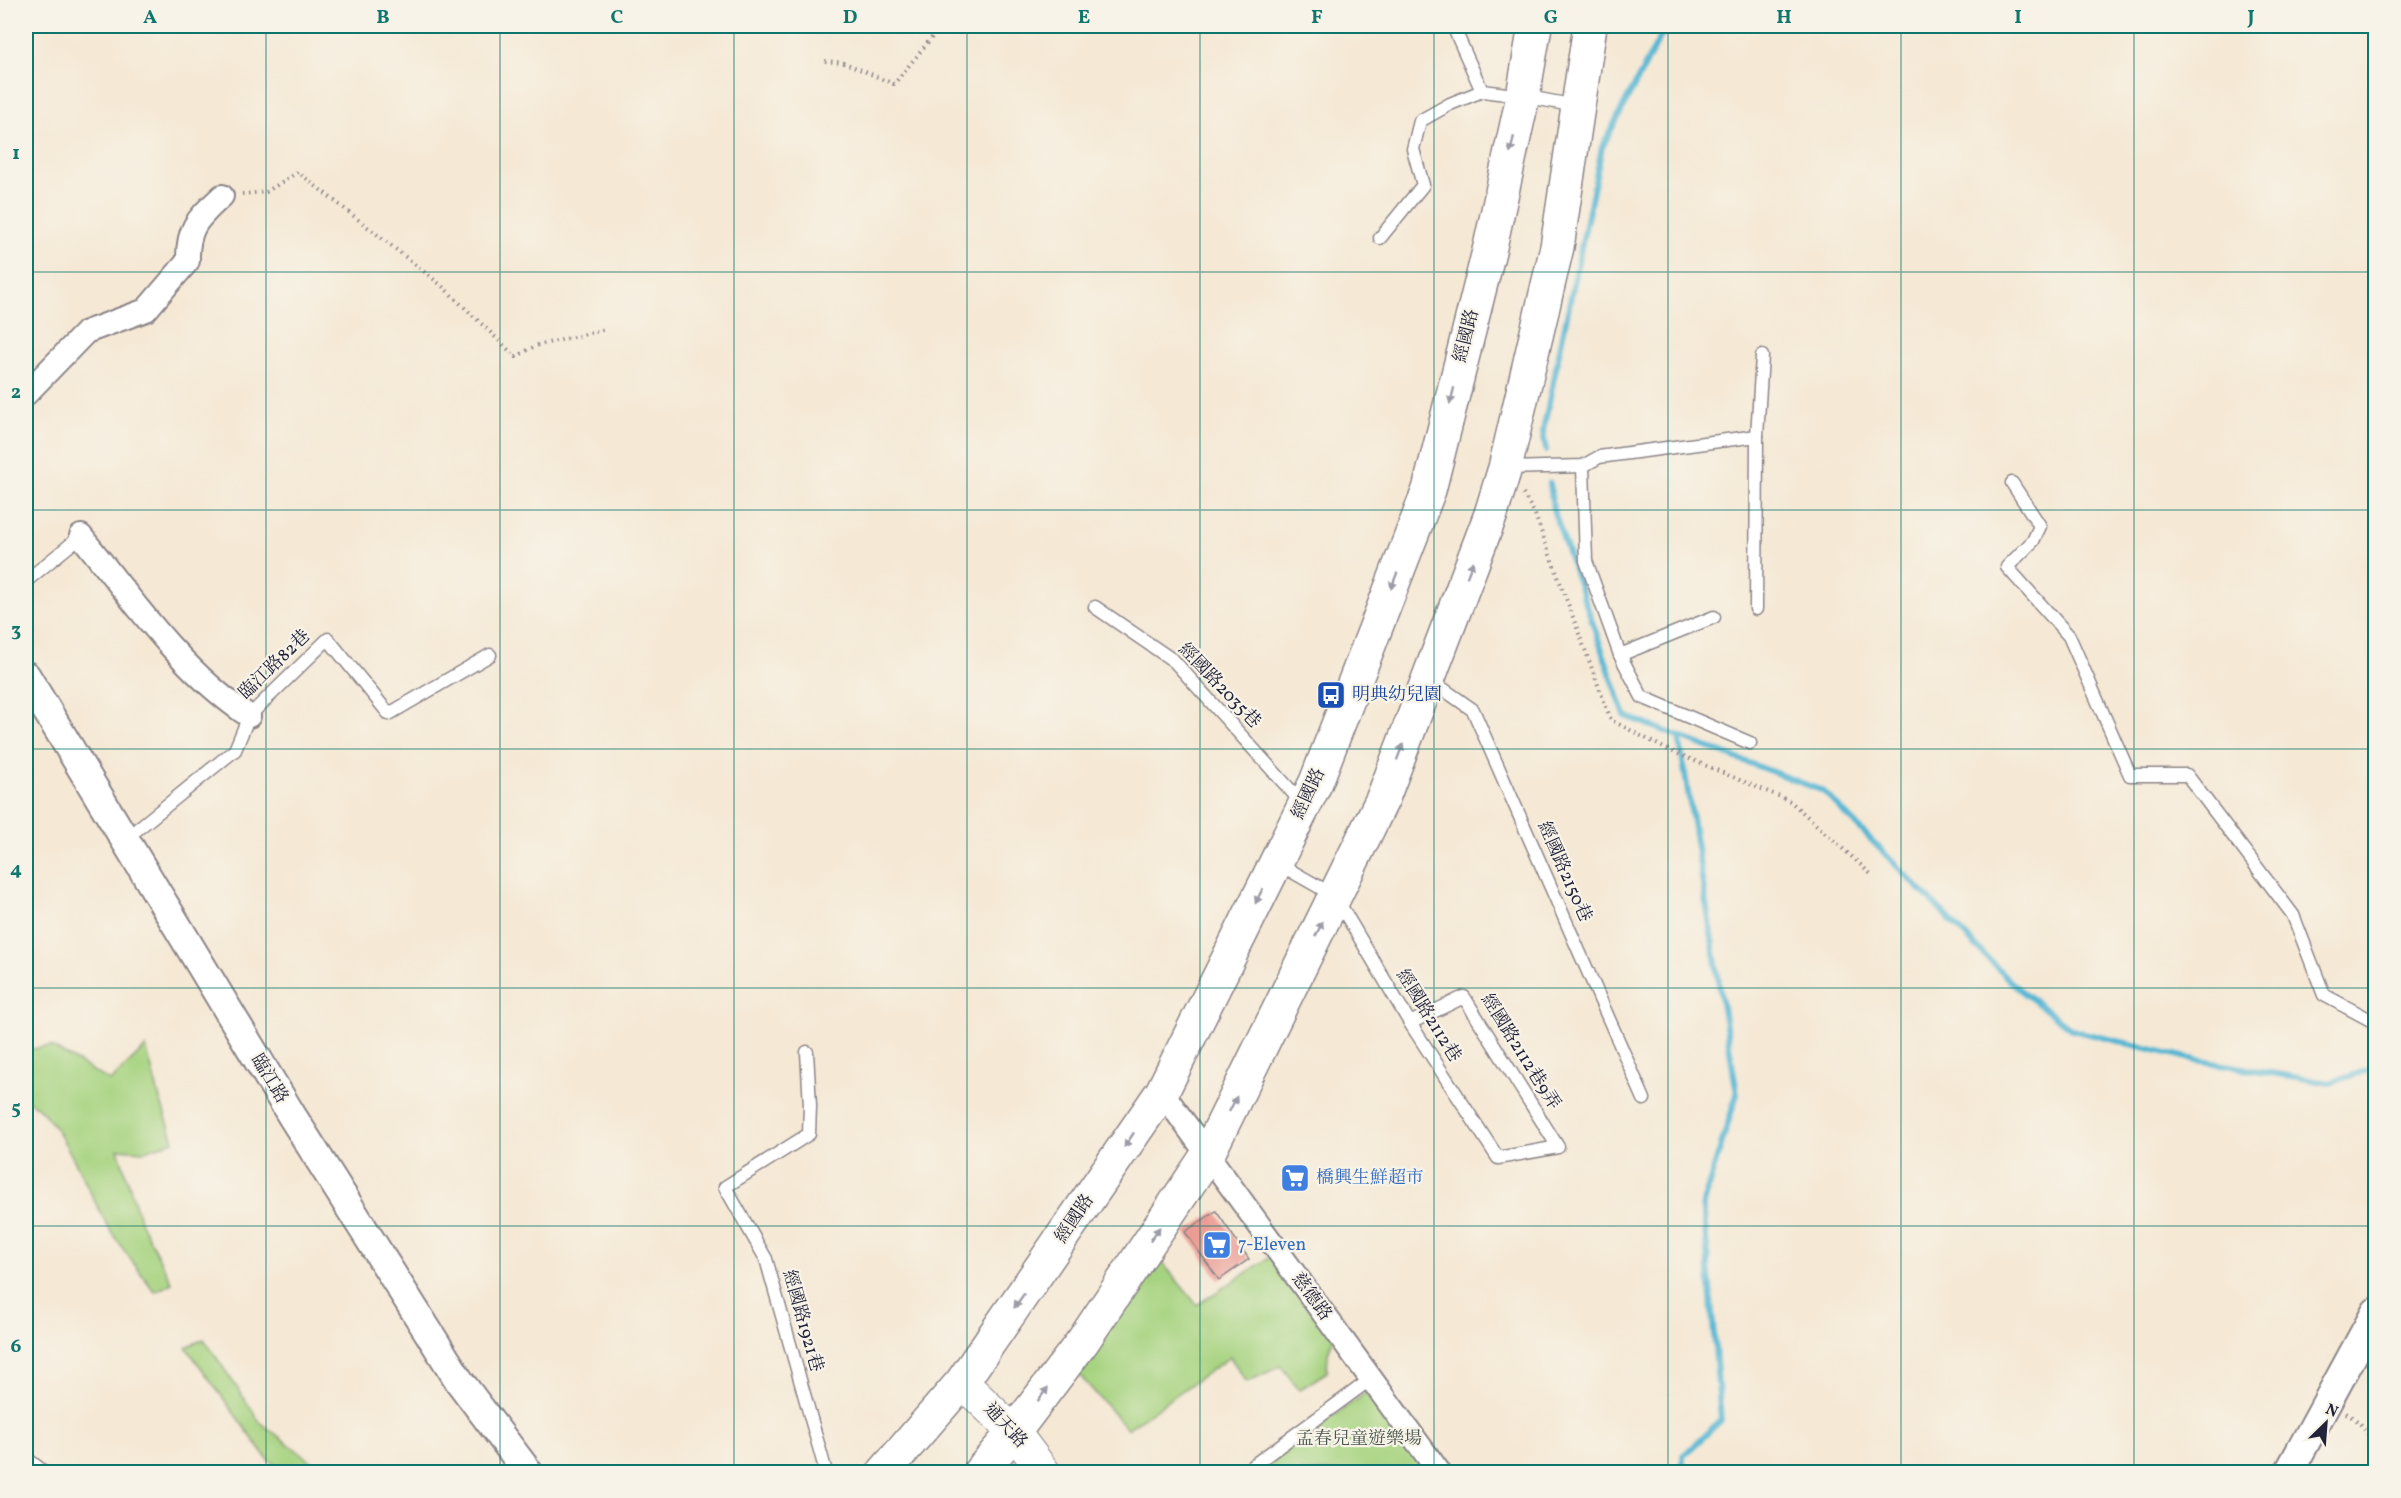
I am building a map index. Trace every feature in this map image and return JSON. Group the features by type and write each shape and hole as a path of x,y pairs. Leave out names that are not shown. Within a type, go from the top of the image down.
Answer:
{"main road":[{"name":"經國路","path":"884,1473 962,1382 1162,1092 1316,782 1429,490 1490,247 1523,96 1535,26"},
{"path":"980,1473 1083,1341 1207,1156 1383,798 1491,514 1505,468 1557,247 1590,26"},
{"name":"通天路","path":"962,1382 1014,1432 1044,1473"}],"street":[{"path":"26,394 86,332 146,310 188,261 188,248 195,222 222,196"},
{"path":"81,536 160,634 220,697 249,716"},
{"name":"臨江路","path":"26,676 123,840 292,1116 454,1372 528,1473"},
{"name":"慈德路","path":"1162,1092 1439,1473"},
{"path":"2289,1473 2376,1312"}],"lane":[{"path":"1453,26 1482,91"},
{"path":"1380,238 1423,185 1413,149 1420,121 1450,104 1482,91 1577,106"},
{"path":"1756,609 1757,436 1762,356"},
{"path":"1505,468 1583,466 1599,457 1757,436"},
{"path":"1583,466 1586,561 1620,655 1642,697 1749,743"},
{"path":"2012,483 2040,526 2033,541 2007,567 2069,636 2130,775 2187,775 2293,915 2324,994 2376,1023"},
{"path":"26,581 81,536"},
{"name":"經國路2035巷","path":"1095,607 1174,661 1304,805"},
{"path":"1620,655 1714,618"},
{"name":"臨江路82巷","path":"123,840 235,750 249,716 328,639 389,714 490,655"},
{"name":"經國路2150巷","path":"1428,678 1473,710 1644,1099"},
{"name":"經國路2112巷","path":"1276,862 1335,896 1410,1023 1498,1158 1558,1147"},
{"name":"經國路2112巷9弄","path":"1410,1023 1464,997 1558,1147"},
{"name":"經國路1921巷","path":"807,1052 809,1134 724,1187 766,1259 826,1473"},
{"path":"1244,1473 1371,1379"},
{"path":"26,1458 44,1473"}],"path":[{"path":"825,62 845,63 894,84 941,26"},
{"path":"222,196 266,192 298,172 441,285 516,357 535,346 603,330"},
{"path":"2328,1401 2359,1422 2376,1445"}],"green space":[{"path":"50,1046 110,1081 146,1047 174,1141 145,1151 118,1149 141,1223 172,1283 155,1292 110,1230 60,1136 38,1108 26,1100 26,1050"},
{"path":"1148,1245 1197,1305 1278,1252 1336,1331 1328,1353 1327,1372 1299,1390 1281,1366 1247,1382 1230,1357 1127,1429 1067,1361"},
{"path":"204,1339 260,1422 325,1472 284,1472 268,1460 186,1347"},
{"name":"孟春兒童遊樂場","path":"1367,1392 1428,1472 1256,1472"}],"building":[{"name":"7-Eleven","path":"1216,1211 1249,1259 1219,1280 1185,1232"}],"waterway":[{"path":"1546,451 1543,431 1602,147 1666,26"},
{"path":"1550,483 1553,509 1625,716 1823,791 2015,986 2072,1030 2196,1060 2330,1083 2376,1067"},
{"path":"1679,737 1737,1094 1703,1203 1721,1420 1683,1456 1683,1472"}],"place":[{"name":"明典幼兒園","path":"1331,695"},
{"name":"橋興生鮮超市","path":"1295,1178"},
{"name":"7-Eleven","path":"1217,1245"}]}
